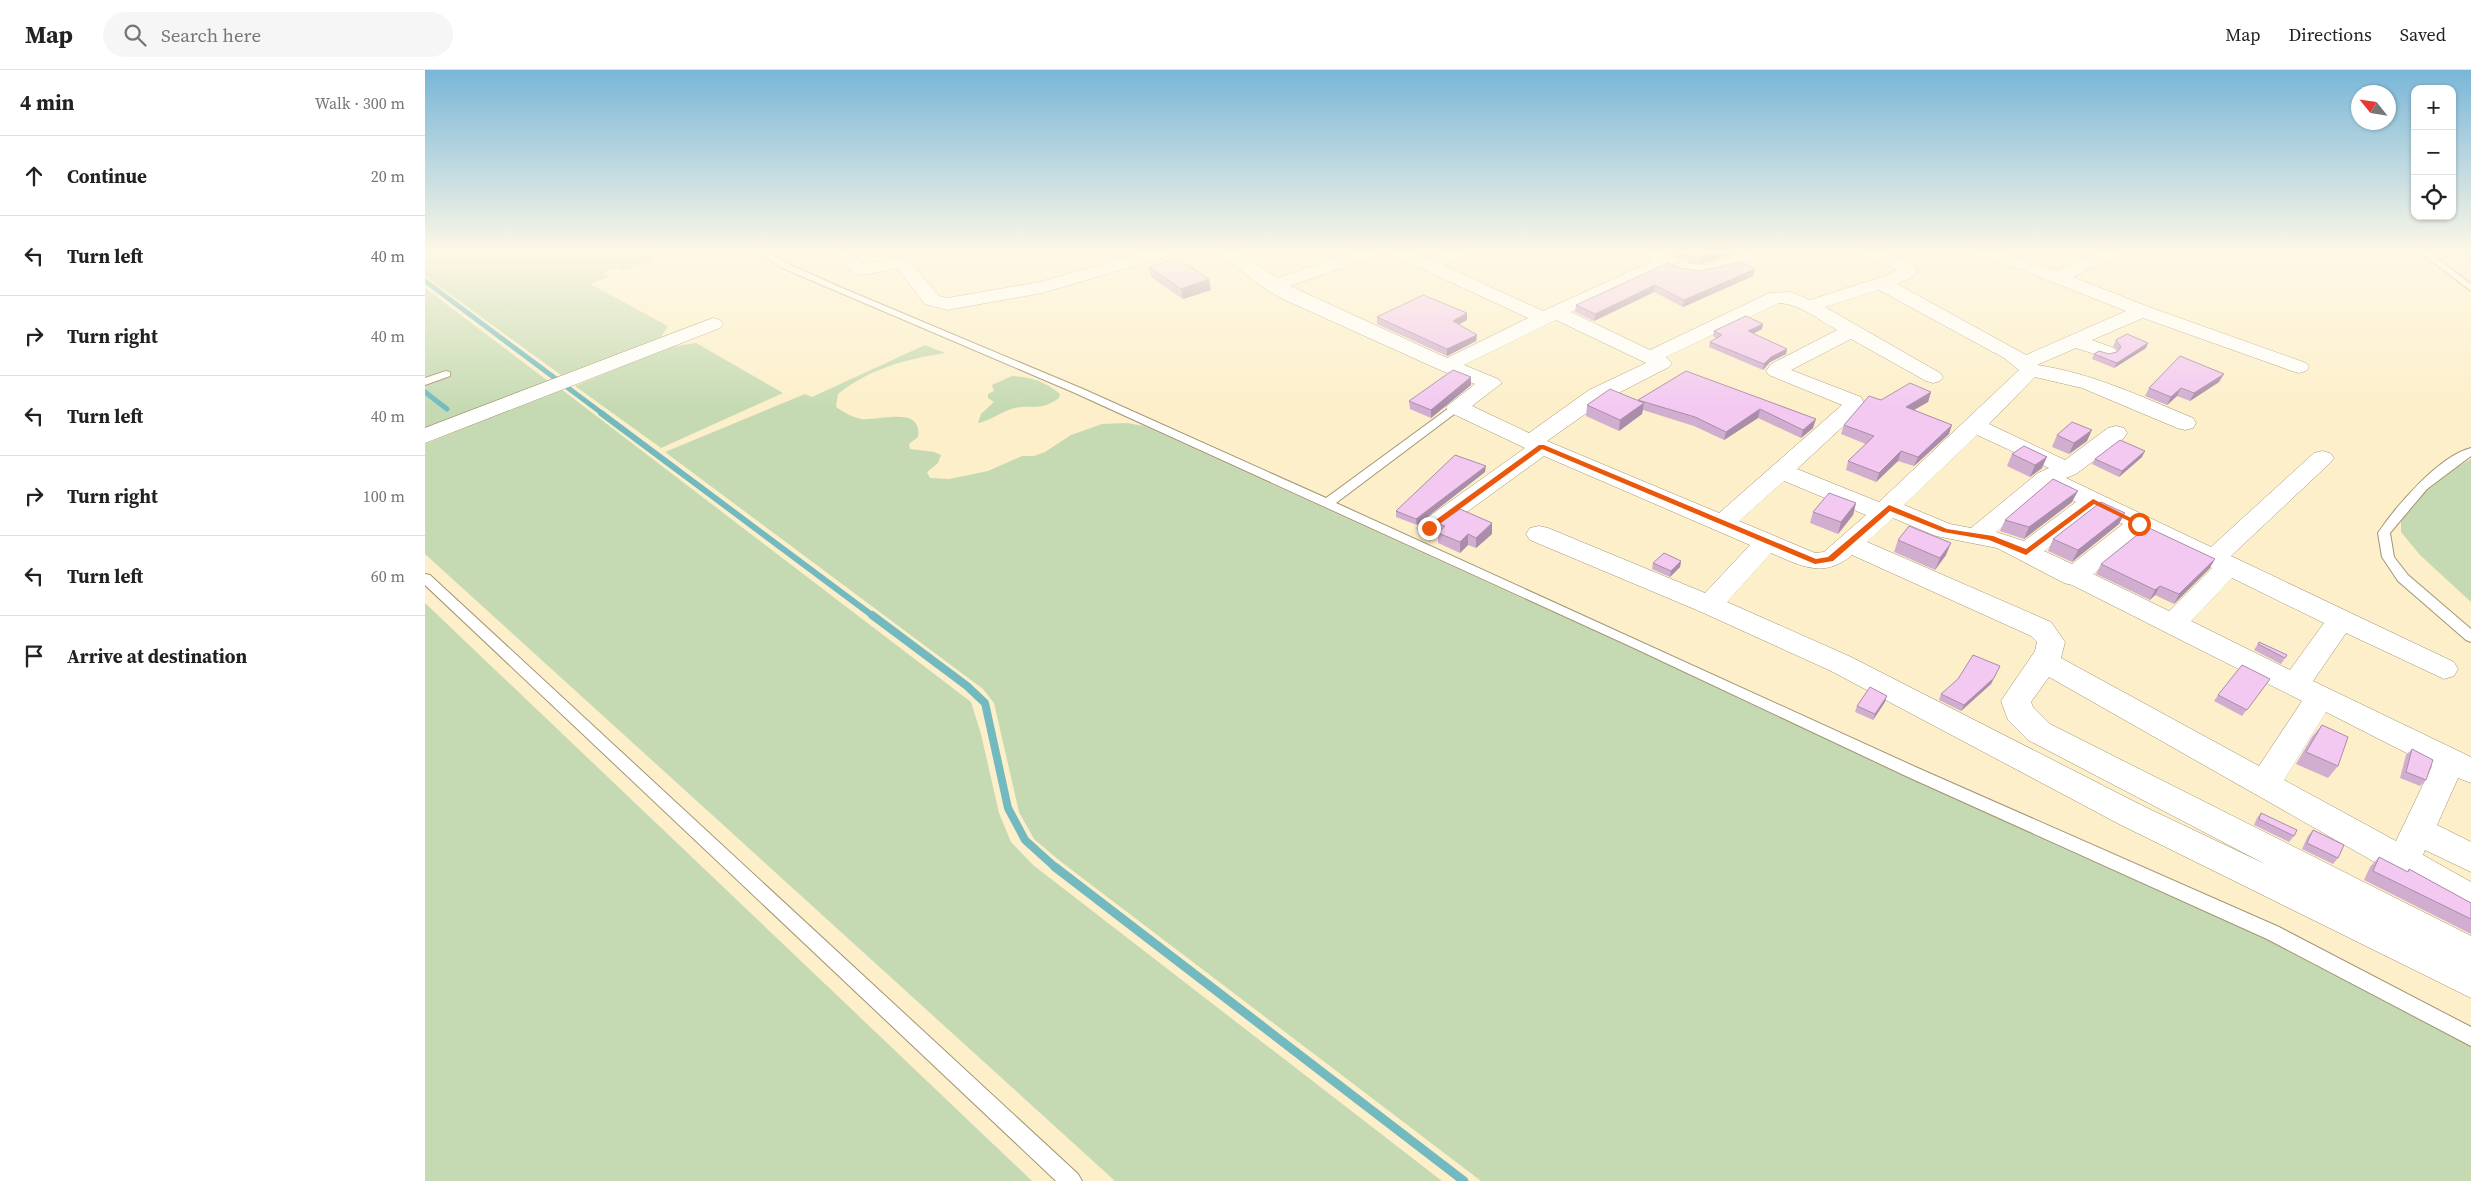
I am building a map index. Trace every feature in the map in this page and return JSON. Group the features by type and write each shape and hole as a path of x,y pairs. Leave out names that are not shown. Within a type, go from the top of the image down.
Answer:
{"street":[{"path":"1307,303 1447,366 1491,383 1457,407 1536,445 1815,561 1831,559 1850,544 2022,380 2027,366 2075,341 2143,311"},
{"path":"1519,303 1665,363"},
{"path":"1447,366 1576,303"},
{"path":"1429,528 1597,395 1665,363 1766,303"},
{"path":"1802,303 1933,377"},
{"path":"1809,306 1819,303"},
{"path":"1916,303 2027,366 2088,383 2185,423"},
{"path":"2122,303 2299,367"},
{"path":"425,436 713,324"},
{"path":"1721,523 1834,426 1854,406 1854,403 1780,373 1776,369 1851,331"},
{"path":"2075,341 2107,352"},
{"path":"1807,416 1834,426"},
{"path":"1973,425 2057,473 2093,501 2444,669"},
{"path":"1977,536 2057,473 2116,433"},
{"path":"2171,624 2221,563 2322,458"},
{"path":"1781,471 1945,531 2004,542 2461,766 2417,830 2403,861"},
{"path":"2026,552 2093,501"},
{"path":"2073,577 2139,524"},
{"path":"1539,534 1709,605 1841,664 2131,815 2471,981"},
{"path":"1709,605 1767,542"},
{"path":"1850,544 2041,629 2049,637 2051,644 2048,655 2016,701 2019,712 2039,732 2471,954"},
{"path":"2264,784 2341,620"},
{"path":"2043,662 2471,898"},
{"path":"2417,830 2471,858"}],"lane":[{"path":"870,303 1079,391 1648,649 1914,773 2273,933 2471,1037"},
{"path":"426,382 446,374"},
{"path":"1327,504 1457,407"},
{"path":"2471,451 2449,463 2404,505 2384,533 2388,557 2403,578 2471,637"},
{"path":"425,578 1071,1181"}],"green space":[{"path":"425,303 445,303 548,381 425,429"},
{"path":"462,303 625,303 668,326 661,337 561,375"},
{"path":"696,343 783,393 661,448 575,386 670,347"},
{"path":"925,345 945,353 902,362 862,378 838,394 836,407 861,419 898,417 914,421 918,427 918,437 909,444 910,449 934,452 941,455 938,463 927,472 930,478 949,479 988,471 1022,456 1034,456 1045,452 1071,435 1102,424 1127,423 1144,426 2271,939 2471,1043 2471,1181 1481,1181 1060,861 1034,839 1019,812 994,703 983,689 665,452 805,394 812,397"},
{"path":"1012,376 1025,377 1043,383 1060,394 1059,398 1045,405 1011,409 987,421 978,423 981,414 994,402 988,398 988,394 994,391 992,385"},
{"path":"561,389 971,702 981,734 999,813 1011,842 1033,865 1442,1181 1115,1181 425,554 425,444"},
{"path":"2471,459 2471,602 2420,555 2401,532 2401,514 2412,494"},
{"path":"425,603 1032,1181 425,1181"}],"building":[{"path":"1407,303 1442,303 1467,313 1453,321 1477,335 1447,349 1377,317"},
{"path":"1581,303 1618,303 1595,314 1576,305"},
{"path":"1746,316 1763,324 1748,331 1787,349 1771,357 1764,364 1710,342 1722,335 1714,331"},
{"path":"2127,334 2148,343 2117,363 2094,354 2099,351 2109,354 2117,352 2121,347 2116,340"},
{"path":"2180,356 2224,374 2194,393 2181,388 2171,397 2149,388"},
{"path":"1453,370 1471,377 1431,410 1409,401"},
{"path":"1686,371 1816,419 1803,430 1760,409 1726,432 1695,417 1638,400"},
{"path":"1910,383 1931,392 1906,407 1952,425 1918,457 1901,451 1879,473 1848,461 1874,436 1844,425 1869,396 1881,400"},
{"path":"1610,389 1644,403 1620,420 1587,405"},
{"path":"2072,422 2092,430 2074,443 2057,435"},
{"path":"2120,440 2145,451 2122,471 2095,459"},
{"path":"2024,446 2047,457 2035,465 2012,454"},
{"path":"1455,455 1486,466 1416,519 1396,511"},
{"path":"2053,479 2078,491 2029,527 2005,520"},
{"path":"1829,493 1856,503 1841,522 1813,512"},
{"path":"2101,502 2125,513 2078,550 2053,539"},
{"path":"1460,509 1492,523 1476,538 1468,534 1460,542 1438,533 1445,526 1439,524"},
{"path":"1909,526 1951,543 1940,558 1898,540"},
{"path":"2147,527 2215,559 2179,594 2160,586 2155,590 2101,564"},
{"path":"1664,553 1681,561 1671,571 1653,563"},
{"path":"2259,642 2287,655 2285,658 2258,644"},
{"path":"1973,655 2000,666 1994,678 1964,705 1941,694 1958,679"},
{"path":"2242,665 2270,679 2247,710 2218,695"},
{"path":"1870,687 1887,696 1875,714 1857,706"},
{"path":"2322,725 2348,737 2338,766 2306,752"},
{"path":"2412,749 2433,760 2426,780 2406,772"},
{"path":"2261,813 2297,830 2294,836 2259,819"},
{"path":"2313,830 2344,845 2338,858 2307,843"},
{"path":"2379,857 2408,872 2409,869 2471,903 2471,919 2373,871"}],"waterway":[{"path":"454,303 603,414"},
{"path":"425,392 447,409"},
{"path":"601,413 873,616"},
{"path":"872,615 967,686 985,703 1008,808 1025,840 1056,868"},
{"path":"1055,867 1464,1181"}],"route":[{"path":"1429,528 1541,447 1806,559 1815,561 1831,559 1889,508 1945,531 1991,538 2026,552 2093,501 2139,524"}]}
